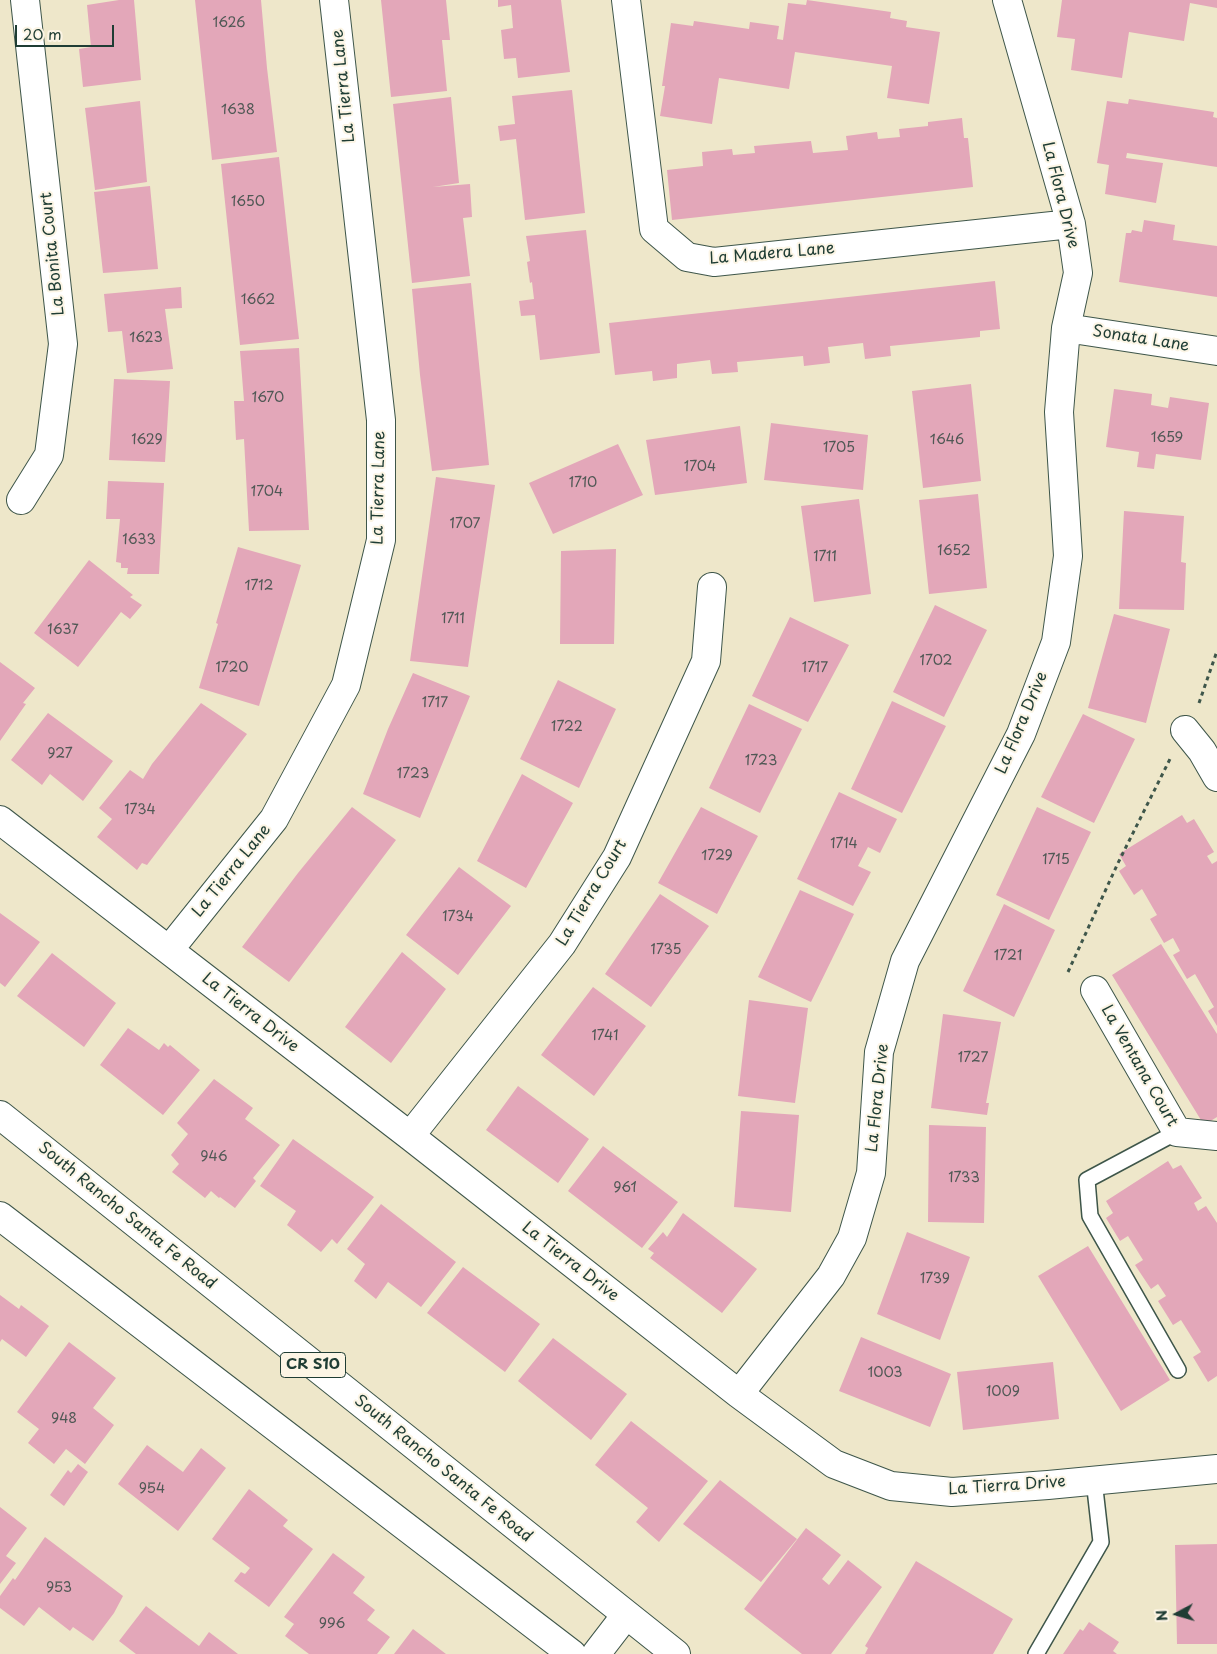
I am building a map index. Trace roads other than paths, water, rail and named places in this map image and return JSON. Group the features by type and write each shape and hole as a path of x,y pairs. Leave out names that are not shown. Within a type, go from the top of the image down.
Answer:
{"street":[{"name":"La Bonita Court","path":"21,500 50,455 62,344 25,0"},
{"name":"La Tierra Lane","path":"168,950 274,819 346,685 381,540 381,420 334,0"},
{"name":"La Madera Lane","path":"626,0 654,229 687,257 714,262 1071,224"},
{"name":"La Flora Drive","path":"739,1394 831,1276 852,1238 871,1172 879,1052 905,961 1021,734 1056,642 1068,556 1059,412 1066,328 1078,273 1071,224 1007,0"},
{"name":"Sonata Lane","path":"1066,328 1217,352"},
{"name":"La Tierra Court","path":"410,1136 562,944 618,857 706,661 712,587"},
{"path":"1185,730 1202,751 1217,777"},
{"name":"La Tierra Drive","path":"0,820 410,1136 739,1394 834,1464 891,1486 952,1492 1048,1485 1217,1468"},
{"name":"La Ventana Court","path":"1095,990 1177,1132 1217,1136"},
{"name":"South Rancho Santa Fe Road","path":"0,1115 676,1654"},
{"path":"0,1216 572,1654"},
{"path":"596,1654 626,1615"}],"lane":[{"path":"1177,1132 1087,1180 1090,1216 1178,1370"},
{"path":"1036,1654 1101,1542 1094,1480"}]}
